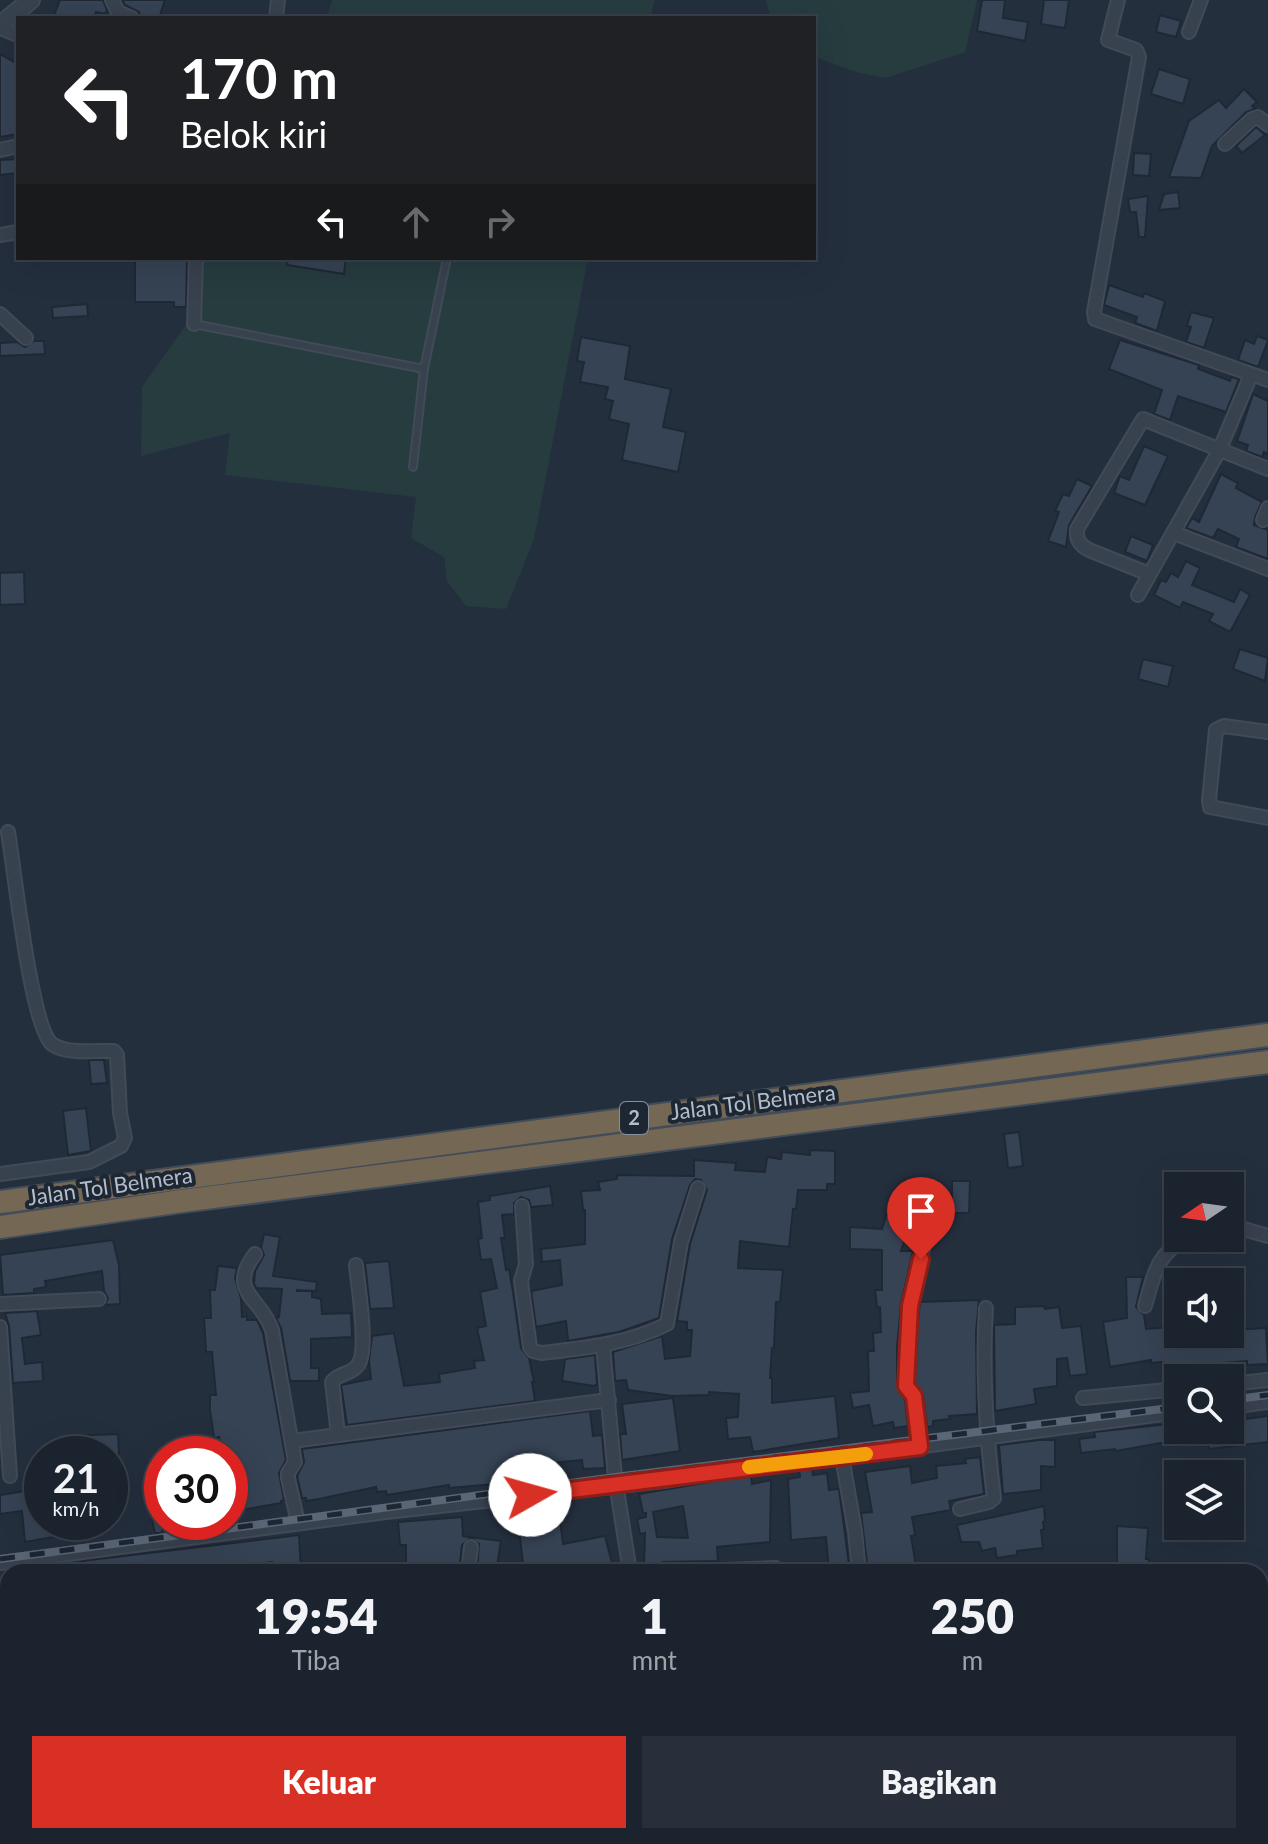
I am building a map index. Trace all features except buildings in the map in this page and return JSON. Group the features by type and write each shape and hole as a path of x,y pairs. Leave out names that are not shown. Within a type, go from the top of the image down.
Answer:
{"highway":[{"name":"Jalan Tol Belmera","path":"0,1202 1268,1035"},
{"name":"Jalan Tol Belmera","path":"0,1227 1268,1062"}],"street":[{"path":"0,26 31,0"},
{"path":"112,0 118,12 127,16"},
{"path":"1118,0 1108,40 1136,50 1139,57 1095,319 1268,380"},
{"path":"1189,32 1201,0"},
{"path":"1225,144 1252,119 1258,117 1268,125"},
{"path":"194,324 196,260"},
{"path":"0,314 26,338"},
{"path":"1138,595 1219,451 1251,375"},
{"path":"1149,574 1081,545 1077,538 1077,529 1143,419 1268,469"},
{"path":"1174,533 1268,569"},
{"path":"1268,732 1224,726 1216,730 1209,800 1210,807 1268,818"},
{"path":"0,1174 89,1162 121,1146 125,1138 120,1113 117,1055 114,1051 66,1050 51,1044 42,1027 32,985 8,832"},
{"path":"522,1206 526,1264 521,1281 530,1347 542,1353 603,1346 667,1324 681,1242 698,1188"},
{"path":"1244,1229 1268,1236"},
{"path":"920,1447 914,1396 906,1386 906,1348 910,1306 926,1236"},
{"path":"1145,1306 1158,1261 1167,1252"},
{"path":"255,1254 245,1267 243,1281 246,1294 268,1318 292,1441 295,1462 288,1478 298,1523"},
{"path":"338,1435 332,1382 338,1375 353,1371 361,1362 356,1265"},
{"path":"0,1304 99,1299"},
{"path":"960,1509 994,1498 983,1360 986,1308"},
{"path":"0,1327 10,1476"},
{"path":"603,1346 616,1486 629,1564"},
{"path":"1244,1383 1268,1380"},
{"path":"1083,1398 1164,1390"},
{"path":"292,1441 609,1400"},
{"path":"1244,1405 1268,1402"},
{"path":"0,1563 1164,1414"},
{"path":"842,1457 858,1564"},
{"path":"469,1564 471,1547"}],"lane":[{"path":"413,467 424,369 447,260"},
{"path":"194,324 424,369"}],"green space":[{"path":"332,0 655,0 651,16 328,16"},
{"path":"766,0 977,0 965,52 886,78 856,72 817,58 816,16 772,16"},
{"path":"199,260 588,260 534,539 506,609 466,606 447,581 444,557 411,538 416,497 225,475 230,433 141,456 142,387 190,319"}],"railway":[{"path":"1244,1398 1268,1395"},
{"path":"0,1559 615,1477 1164,1409"}],"slow traffic":[{"path":"749,1467 866,1454"}],"route":[{"path":"530,1495 664,1481 752,1466 920,1447 914,1396 906,1386 906,1348 910,1306 921,1259"}]}
